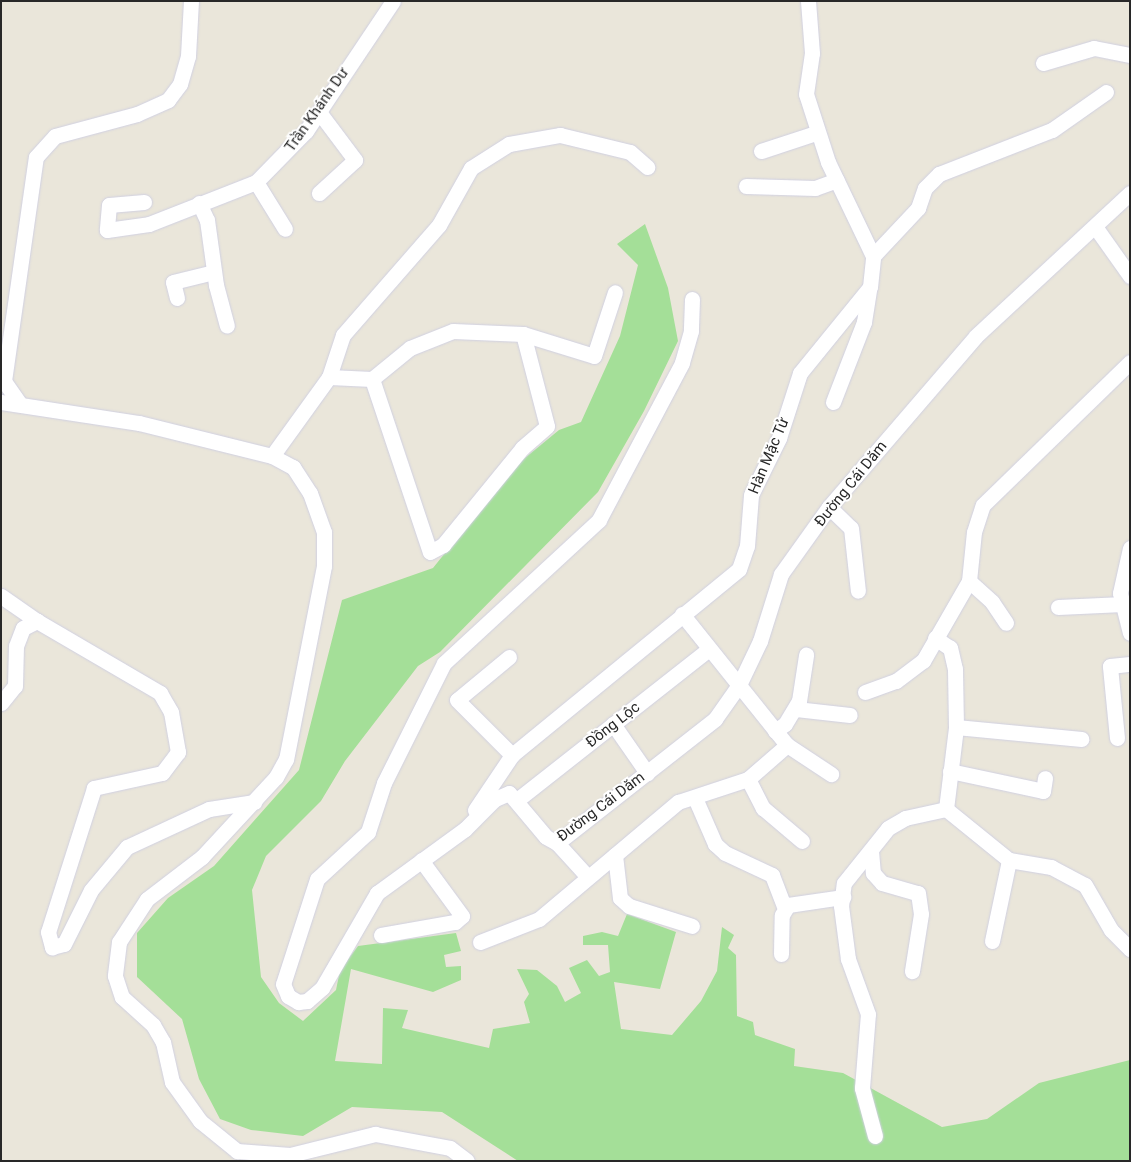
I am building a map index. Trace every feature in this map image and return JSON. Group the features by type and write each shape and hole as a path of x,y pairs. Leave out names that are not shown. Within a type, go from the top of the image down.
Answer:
{"street":[{"path":"20,404 4,380 36,157 55,136 136,114 168,100 180,84 188,56 191,1"},
{"name":"Trần Khánh Dư","path":"144,202 109,205 107,230 149,224 256,182 286,156 319,112 393,1"},
{"path":"808,1 812,53 806,94 816,133 873,256 864,322 833,402"},
{"path":"1043,64 1094,48 1130,55"},
{"path":"873,256 918,208 925,188 939,174 1036,138 1106,92"},
{"path":"319,112 355,160 319,193"},
{"path":"761,151 816,133"},
{"path":"272,456 329,377 343,335 439,225 471,168 508,144 560,135 630,152 647,167"},
{"path":"746,186 815,188 837,180"},
{"path":"256,182 285,229"},
{"name":"Đường Cái Dăm","path":"516,800 546,837 557,843 716,719 739,686 760,641 781,574 829,507 976,336 1096,228 1130,192"},
{"path":"199,203 207,220 214,272 227,326"},
{"path":"1096,228 1130,276"},
{"path":"177,298 173,282 214,272"},
{"name":"Hàn Mặc Tử","path":"465,829 512,755 739,569 746,546 751,495 779,438 800,373 870,287"},
{"path":"329,377 372,379 410,348 453,331 523,334 594,356 615,292"},
{"path":"516,800 504,794 465,829 377,893 322,988 308,1001 298,1002 288,996 283,984 307,917 310,893 317,880 368,832 384,783 444,663 599,520 682,363 691,331 692,299"},
{"path":"372,379 430,552 444,545 522,448 548,426 523,334"},
{"path":"864,692 912,671 935,638 969,581 974,532 983,505 1130,362"},
{"path":"1,402 139,423 272,456 293,467 310,493 324,532 324,566 286,759 254,802 202,857 147,899 119,942 115,976 122,998 154,1025 163,1042 172,1082 200,1122 237,1151 290,1155 375,1134 450,1148 467,1161"},
{"path":"829,507 851,528 858,591"},
{"path":"1130,548 1122,577 1123,604 1130,633"},
{"path":"969,581 992,602 1006,623"},
{"path":"1,596 37,621 160,693 171,712 178,752 162,773 94,788 48,932 52,947 64,944 91,890 128,847 210,808 254,802"},
{"path":"1058,607 1123,604"},
{"path":"682,614 787,745 831,774"},
{"path":"1,703 15,686 16,646 23,628 37,621"},
{"path":"935,638 950,648 955,668 956,727 946,809"},
{"name":"Đồng Lộc","path":"516,800 709,649"},
{"path":"775,731 796,710 806,655"},
{"path":"509,657 457,700 512,755"},
{"path":"1117,738 1110,666 1130,664"},
{"path":"796,710 850,715"},
{"path":"613,724 647,773"},
{"path":"956,727 1081,740"},
{"path":"480,942 539,918 678,802 695,798 748,779 787,745"},
{"path":"950,772 1043,791 1045,778"},
{"path":"748,779 763,808 802,841"},
{"path":"695,798 715,844 772,875 785,909 780,954"},
{"path":"875,1136 862,1088 868,1014 848,959 843,897 844,883 888,828 905,818 946,809"},
{"path":"946,809 1010,860 1050,867 1085,885 1111,930 1130,949"},
{"path":"557,843 587,876"},
{"path":"871,851 873,873 882,883 918,893 921,914 912,972"},
{"path":"615,855 620,898 629,906 692,926"},
{"path":"381,935 454,922 462,916 421,860"},
{"path":"992,941 1010,860"},
{"path":"785,909 843,897"}],"green space":[{"path":"645,224 668,288 678,341 644,411 598,492 440,652 418,666 345,761 321,801 266,856 252,890 261,977 279,1003 303,1021 336,990 340,970 358,946 456,933 461,951 444,955 446,967 461,966 461,980 433,992 351,969 335,1061 382,1064 383,1008 408,1010 402,1028 489,1048 493,1029 530,1023 524,1002 529,994 517,969 537,970 557,986 565,1002 581,993 569,968 587,960 599,976 610,972 608,945 583,945 583,936 602,932 618,936 627,914 676,932 660,989 614,982 621,1029 672,1035 701,1001 717,971 722,927 734,935 728,948 736,955 737,1016 753,1022 755,1035 795,1049 794,1066 843,1073 942,1127 987,1119 1039,1083 1130,1060 1130,1161 518,1161 442,1112 352,1107 303,1136 251,1130 220,1119 199,1079 182,1019 137,977 137,933 168,898 214,866 299,770 342,600 433,568 514,467 559,430 581,422 620,336 638,265 617,244"}]}
